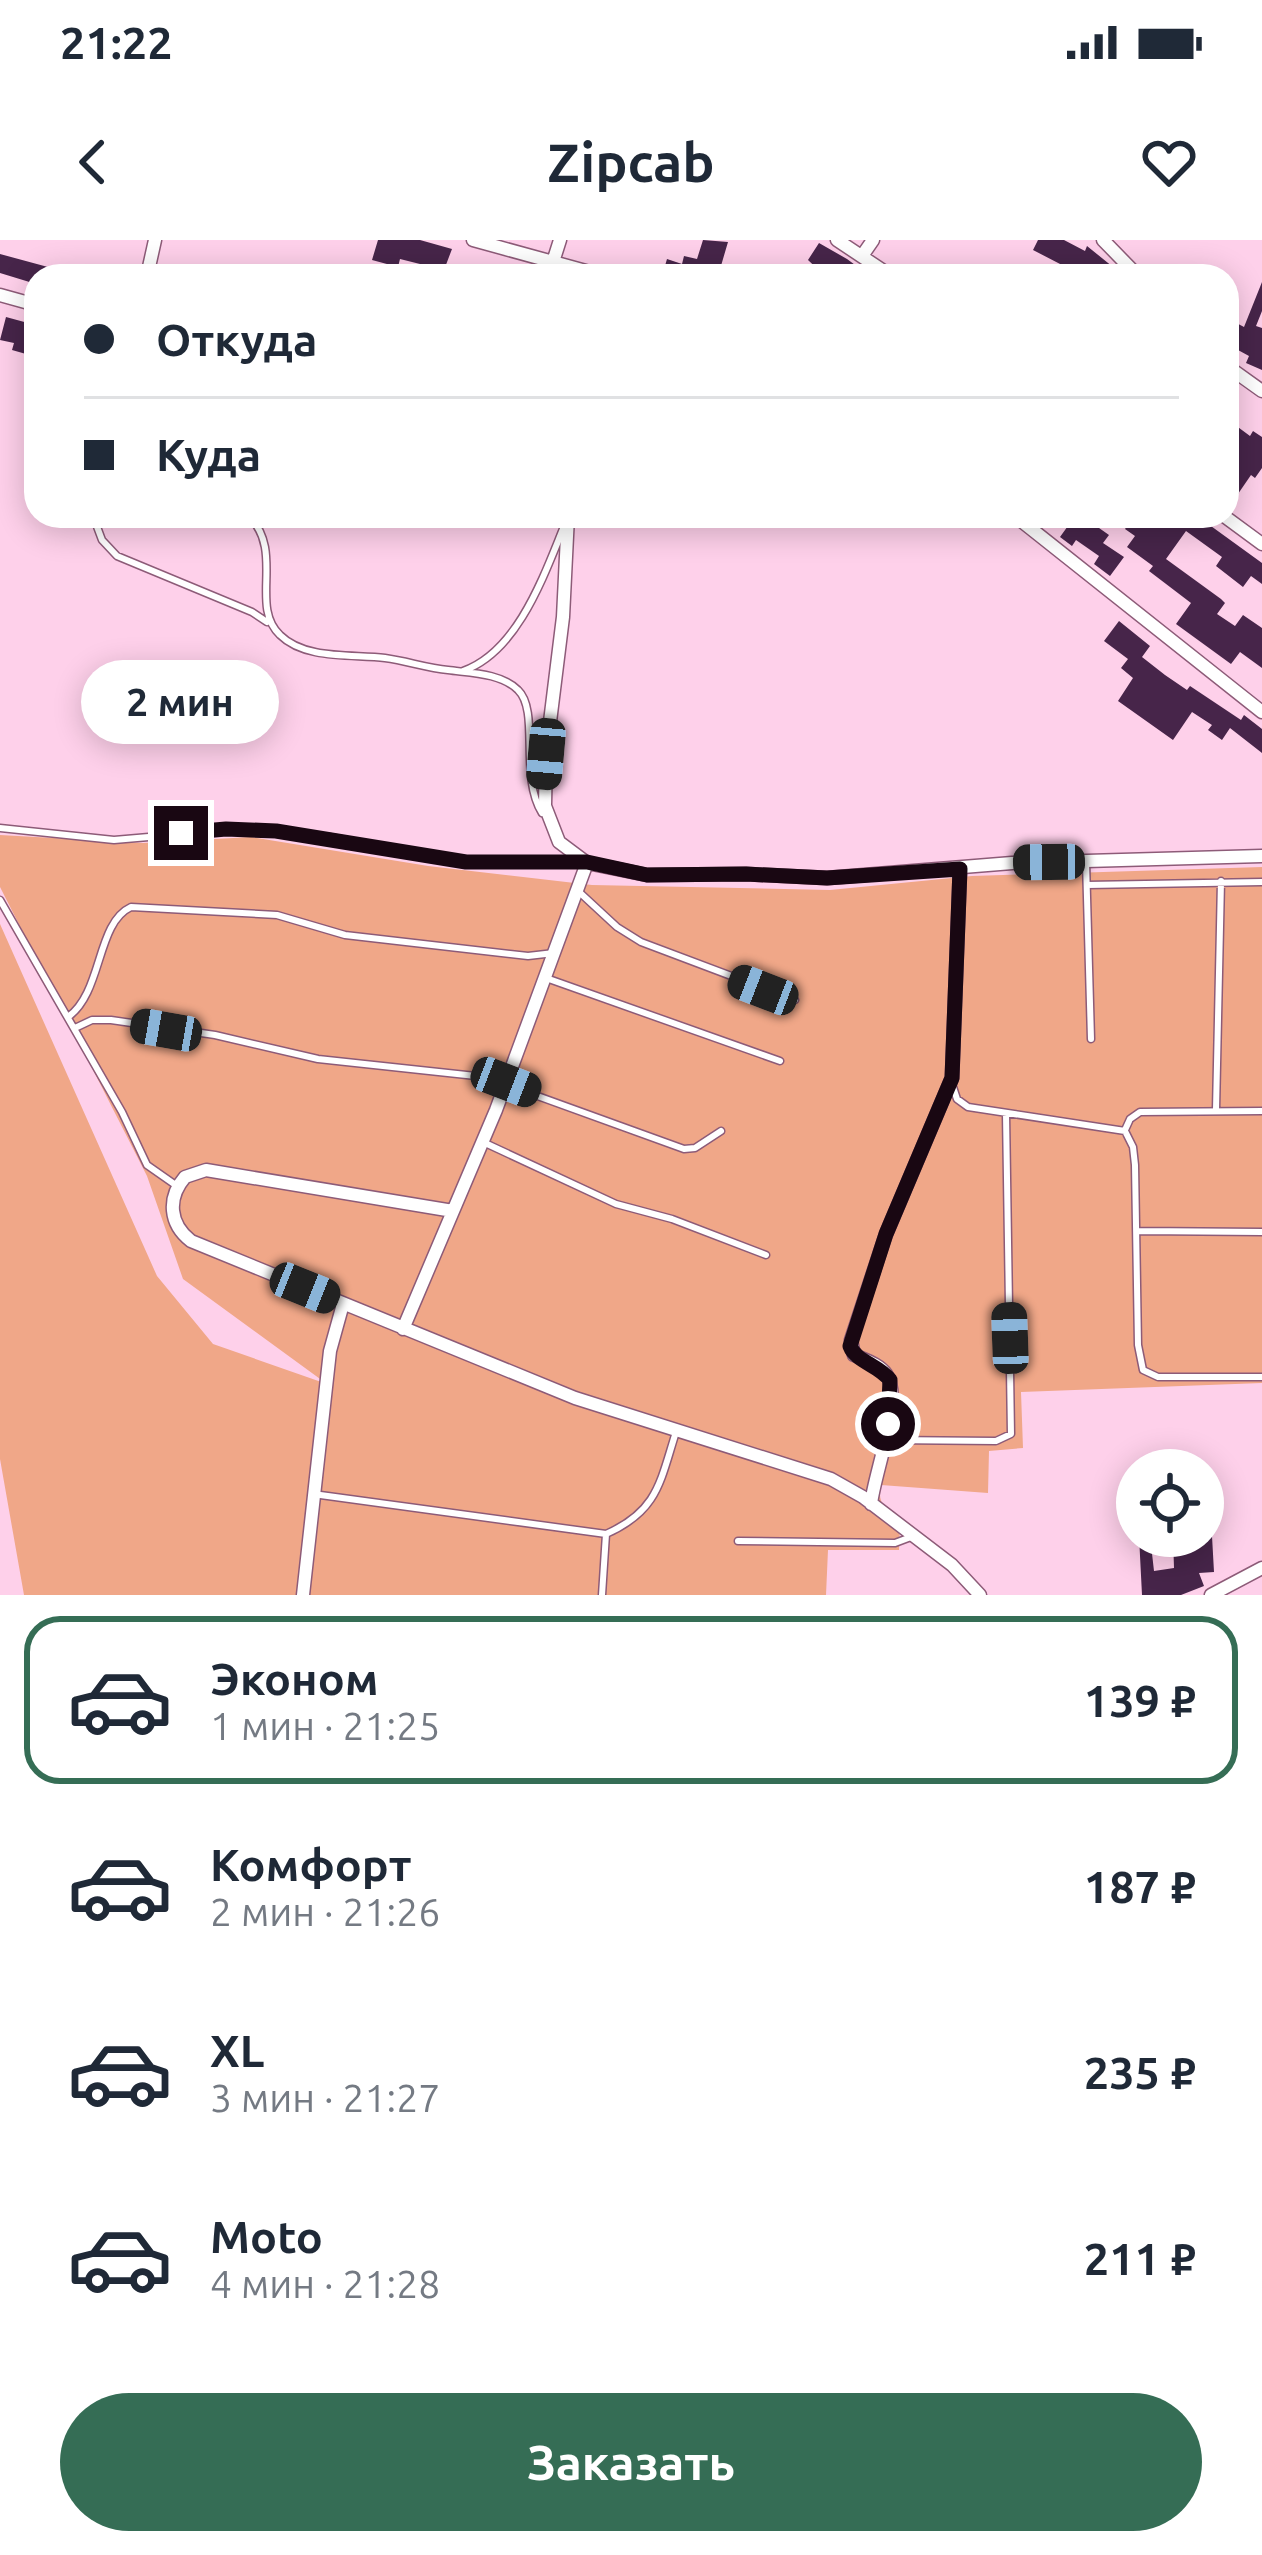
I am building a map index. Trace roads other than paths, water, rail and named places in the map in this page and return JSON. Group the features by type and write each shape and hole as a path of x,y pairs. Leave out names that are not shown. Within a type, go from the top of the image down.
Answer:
{"street":[{"path":"473,240 560,264"},
{"path":"553,262 560,240"},
{"path":"837,240 873,264"},
{"path":"862,256 873,240"},
{"path":"1102,240 1126,264"},
{"path":"567,528 563,617 544,783 550,826 559,842 587,862 647,875 827,878 1262,856"},
{"path":"1030,528 1262,712"},
{"path":"403,1328 506,1082 587,862"},
{"path":"871,1504 892,1404 890,1380 876,1365 854,1354 851,1340 886,1234 952,1078 960,869"},
{"path":"452,1211 219,1171 195,1172 177,1186 172,1211 182,1234 191,1241 343,1304 575,1398 831,1479 952,1565 980,1595"},
{"path":"303,1595 330,1351 343,1304"},
{"path":"1210,1595 1262,1568"}],"lane":[{"path":"98,528 117,556 252,612 291,644 501,680 522,695 528,711 531,790 550,826"},
{"path":"259,528 265,536 267,601 274,629"},
{"path":"459,672 484,661 507,638 534,593 563,528"},
{"path":"0,828 114,839 210,829 259,830 466,862 587,862"},
{"path":"1086,862 1091,1039"},
{"path":"1216,1110 1221,881"},
{"path":"1087,885 1262,882"},
{"path":"577,890 641,942 795,1000"},
{"path":"0,899 147,1165 177,1186"},
{"path":"68,1017 82,1007 116,920 131,907 259,913 344,935 528,956 555,952"},
{"path":"546,978 780,1061"},
{"path":"82,1007 89,1021"},
{"path":"75,1028 101,1019 214,1035 335,1062 506,1082 684,1149 695,1148 721,1131"},
{"path":"952,1078 962,1104 1125,1131"},
{"path":"1262,1111 1140,1112 1125,1131 1133,1147 1139,1231 1138,1345 1143,1370 1158,1377 1262,1376"},
{"path":"884,1440 996,1441 1010,1434 1006,1114"},
{"path":"482,1141 597,1196 766,1255"},
{"path":"1139,1231 1262,1232"},
{"path":"313,1494 606,1534 650,1505 676,1432"},
{"path":"602,1595 606,1534"},
{"path":"738,1540 895,1543 911,1538"}]}
